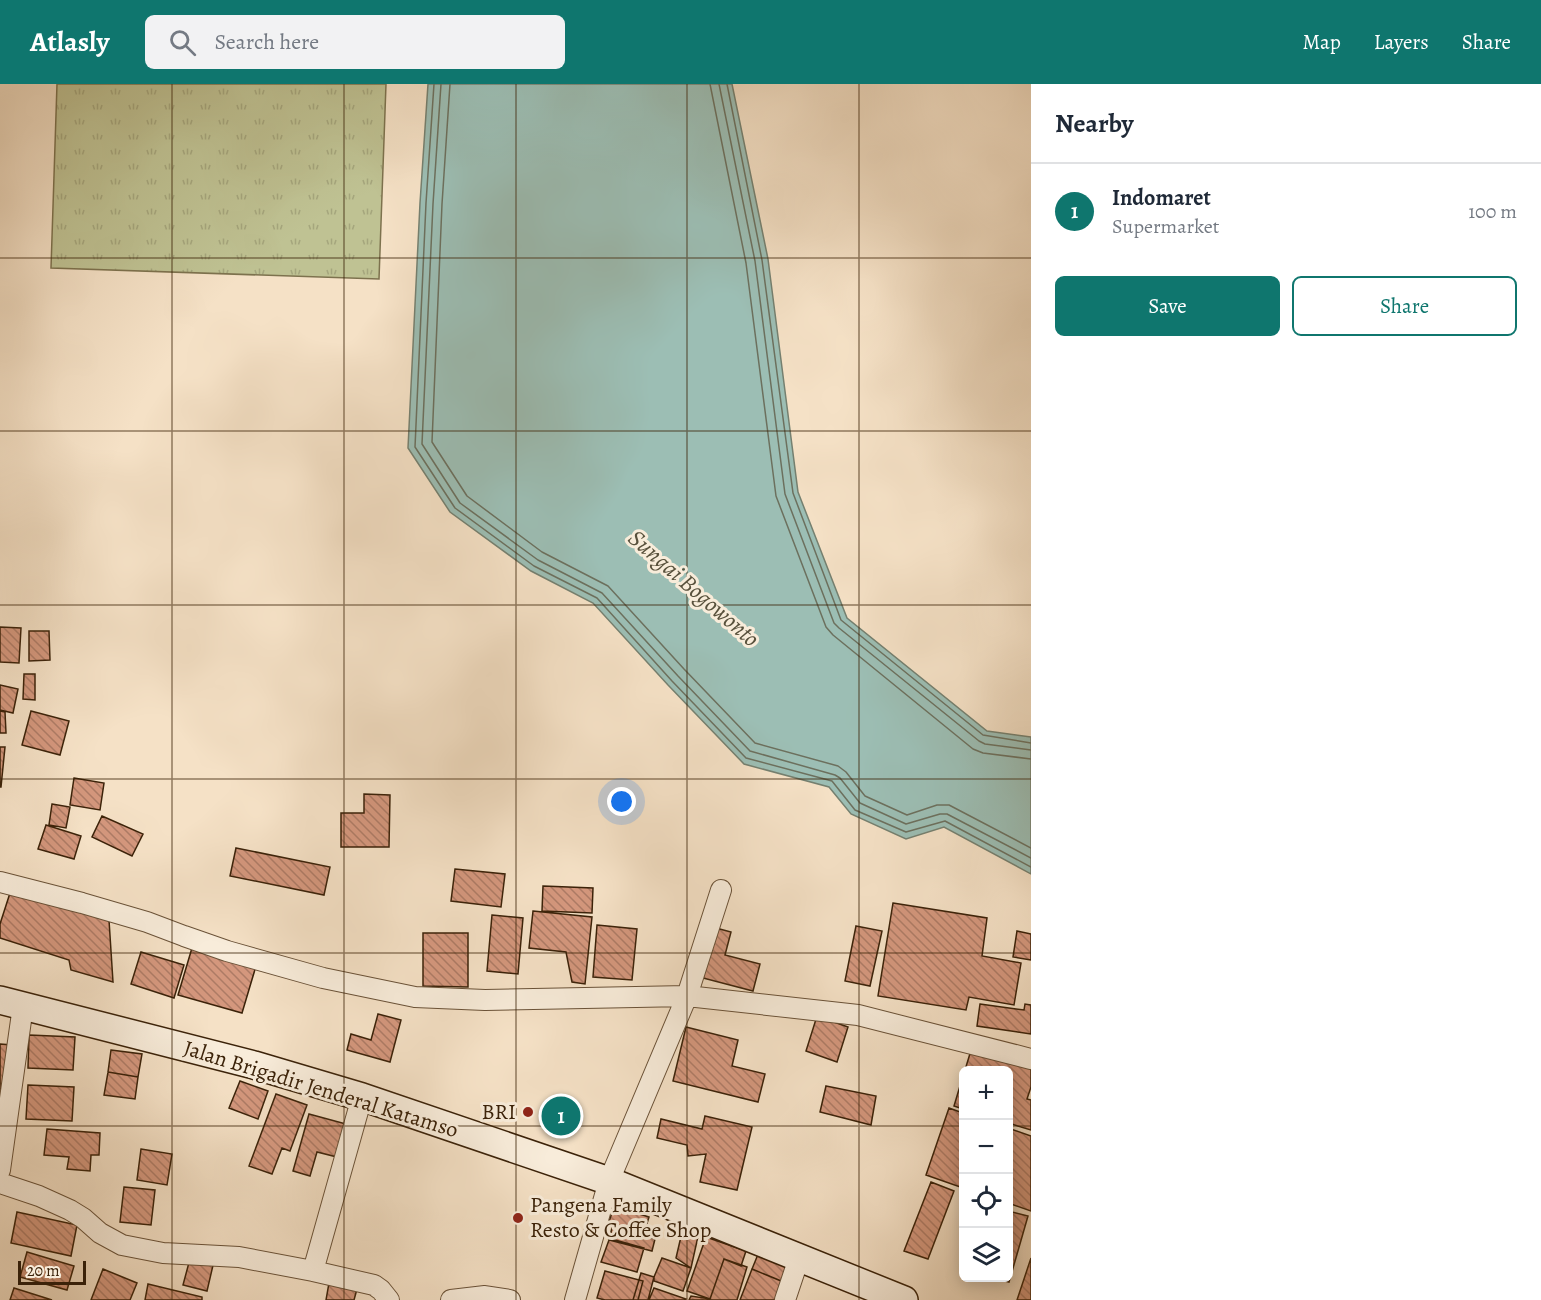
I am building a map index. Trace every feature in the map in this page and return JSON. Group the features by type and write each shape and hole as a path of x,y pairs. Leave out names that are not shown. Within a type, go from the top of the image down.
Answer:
{"main road":[{"name":"Jalan Brigadir Jenderal Katamso","path":"12,1003 254,1065 362,1097 609,1181 904,1300"}],"street":[{"path":"0,882 147,922 227,951 323,978 415,997 485,1000 687,996 858,1015 1031,1059"},
{"path":"576,1300 609,1181 687,996 721,890"},
{"path":"0,1170 12,1003"},
{"path":"313,1271 362,1097"},
{"path":"0,1183 70,1209 100,1233 122,1245 163,1253 239,1257 313,1271 374,1285 389,1300"},
{"path":"785,1300 799,1258"},
{"path":"451,1300 484,1296 510,1300"}],"green space":[{"path":"57,84 386,84 379,279 51,268"}],"water":[{"name":"Sungai Bogowonto","path":"428,84 732,84 768,259 798,492 847,618 987,731 1031,737 1031,874 944,827 906,839 851,814 829,787 744,764 593,603 531,571 450,512 408,448"}],"building":[{"path":"0,627 21,628 19,663 0,662"},
{"path":"29,631 49,631 50,660 29,661"},
{"path":"24,674 35,674 35,700 23,699"},
{"path":"0,685 18,689 13,713 0,710"},
{"path":"0,711 5,712 6,733 0,733"},
{"path":"31,711 69,721 60,755 22,745"},
{"path":"0,747 5,747 1,787 0,787"},
{"path":"74,778 104,783 100,810 70,805"},
{"path":"364,794 390,795 389,847 341,847 341,813 364,813"},
{"path":"52,804 70,807 66,828 49,825"},
{"path":"102,816 143,834 132,856 92,837"},
{"path":"46,825 81,836 74,859 38,849"},
{"path":"236,848 330,867 324,895 230,876"},
{"path":"455,869 505,874 501,907 451,901"},
{"path":"543,886 593,888 592,913 542,911"},
{"path":"11,890 109,920 113,982 71,970 69,960 0,938 0,924"},
{"path":"893,903 987,918 982,956 1021,963 1014,1005 969,997 966,1010 878,996"},
{"path":"533,911 592,917 585,984 572,982 566,952 529,948"},
{"path":"492,915 523,918 518,974 487,971"},
{"path":"597,925 637,929 632,980 593,977"},
{"path":"856,926 882,931 870,986 845,981"},
{"path":"716,928 731,932 725,955 760,964 753,991 703,978"},
{"path":"1017,931 1031,934 1031,960 1013,957"},
{"path":"423,933 468,933 468,987 423,986"},
{"path":"192,948 256,966 242,1013 178,995"},
{"path":"141,952 184,965 174,998 131,984"},
{"path":"980,1004 1024,1010 1025,1004 1031,1005 1031,1034 977,1026"},
{"path":"378,1014 401,1020 390,1062 347,1050 351,1034 371,1040"},
{"path":"817,1016 848,1027 837,1062 806,1051"},
{"path":"686,1027 738,1040 732,1066 765,1074 758,1102 673,1081"},
{"path":"29,1035 75,1037 73,1070 28,1068"},
{"path":"0,1044 12,1045 11,1089 0,1089"},
{"path":"972,1047 1031,1066 1031,1087 1027,1099 1031,1100 1031,1130 1013,1125 1013,1066 966,1066"},
{"path":"111,1050 142,1054 138,1077 108,1072"},
{"path":"108,1072 138,1077 135,1099 104,1095"},
{"path":"240,1081 268,1091 258,1119 229,1108"},
{"path":"28,1085 74,1087 72,1121 26,1119"},
{"path":"826,1086 876,1096 871,1125 820,1112"},
{"path":"959,1089 959,1108 954,1106"},
{"path":"276,1094 307,1105 290,1151 282,1148 272,1174 249,1166"},
{"path":"949,1108 959,1112 959,1187 926,1175"},
{"path":"309,1114 346,1124 337,1157 317,1152 310,1176 293,1171"},
{"path":"705,1116 752,1127 737,1190 700,1182 706,1154 688,1156 687,1145 657,1138 661,1119 702,1129"},
{"path":"47,1129 100,1133 99,1155 91,1155 90,1171 67,1169 69,1157 44,1155"},
{"path":"1013,1130 1031,1136 1031,1211 1013,1205"},
{"path":"141,1149 172,1154 167,1185 137,1180"},
{"path":"931,1182 954,1191 928,1259 904,1251"},
{"path":"124,1187 155,1190 151,1225 120,1222"},
{"path":"614,1206 649,1217 643,1236 608,1225"},
{"path":"17,1212 77,1225 71,1256 11,1243"},
{"path":"1013,1212 1028,1216 1013,1268"},
{"path":"612,1228 655,1239 652,1251 609,1240"},
{"path":"683,1228 699,1232 691,1268 676,1258"},
{"path":"706,1237 746,1251 741,1266 724,1259 710,1299 687,1291"},
{"path":"608,1238 644,1248 637,1272 601,1262"},
{"path":"761,1247 795,1260 786,1283 752,1269"},
{"path":"27,1252 74,1266 67,1290 20,1277"},
{"path":"191,1255 214,1261 207,1291 183,1285"},
{"path":"662,1258 691,1268 683,1291 654,1281"},
{"path":"1031,1258 1031,1300 1017,1300"},
{"path":"724,1259 747,1267 737,1300 689,1300 691,1296 710,1299"},
{"path":"103,1269 137,1283 130,1300 91,1300"},
{"path":"752,1269 786,1283 779,1300 740,1300"},
{"path":"605,1271 643,1281 638,1300 597,1298"},
{"path":"641,1273 654,1277 648,1300 633,1300"},
{"path":"329,1283 357,1289 354,1300 326,1300"},
{"path":"148,1284 202,1297 202,1300 145,1300"},
{"path":"14,1288 52,1300 10,1300"},
{"path":"654,1288 686,1299 649,1300"}],"place":[{"name":"BRI","path":"528,1112"},
{"name":"Indomaret","path":"561,1116"},
{"name":"Pangena Family Resto & Coffee Shop","path":"518,1218"}]}
